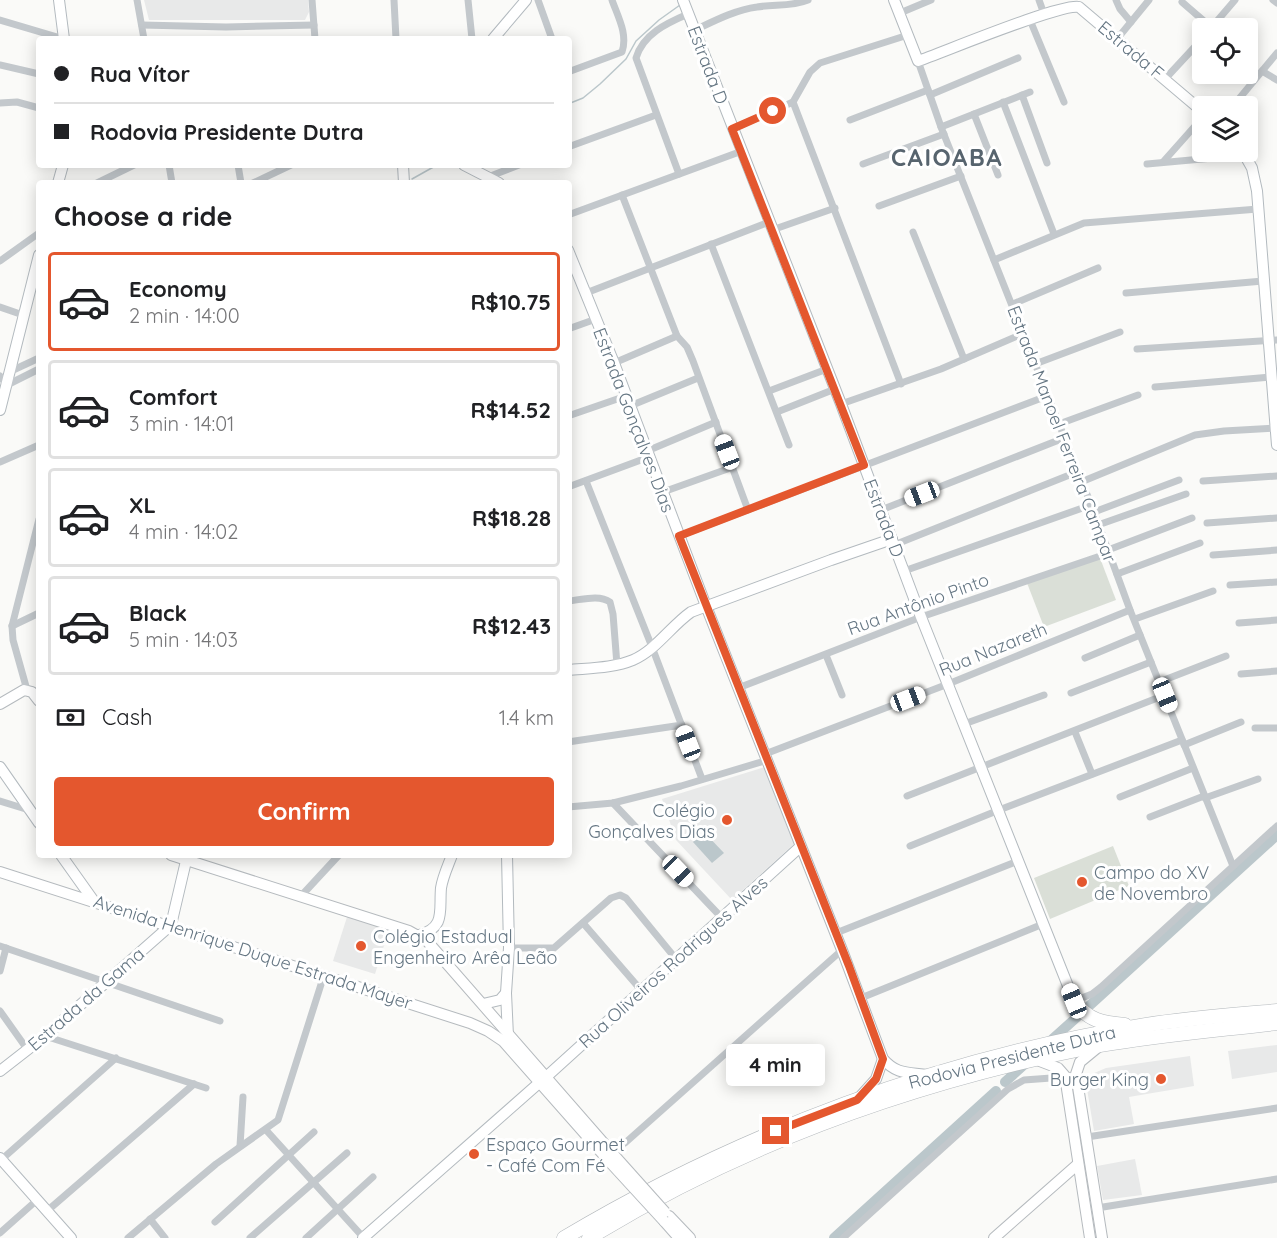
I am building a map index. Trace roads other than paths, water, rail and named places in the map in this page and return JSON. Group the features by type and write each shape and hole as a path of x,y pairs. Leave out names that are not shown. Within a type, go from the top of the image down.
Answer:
{"highway":[{"path":"1074,1001 1084,1013 1097,1022 1143,1026"},
{"name":"Rodovia Presidente Dutra","path":"589,1238 670,1190 759,1149 831,1120 893,1099 1033,1057 1056,1044 1180,1020 1277,1011"},
{"name":"Rodovia Presidente Dutra","path":"564,1238 627,1201 683,1172 776,1131 857,1100 931,1076 1152,1037 1277,1023"}],"street":[{"path":"59,0 64,36"},
{"path":"137,0 144,36"},
{"path":"312,0 315,36"},
{"path":"394,0 396,36"},
{"path":"468,0 472,36"},
{"path":"496,36 526,0"},
{"path":"538,0 551,36"},
{"path":"572,71 622,52 623,29 612,0"},
{"path":"694,30 740,10 758,6 782,6 808,0"},
{"name":"Estrada Manoel Ferreira Campar","path":"894,0 1130,610 1233,866"},
{"path":"900,13 931,0"},
{"path":"1039,0 1044,14"},
{"path":"1116,0 1131,22"},
{"path":"1117,39 1149,0"},
{"path":"1220,18 1235,0"},
{"path":"1273,0 1277,3"},
{"path":"1182,2 1200,18"},
{"name":"Estrada F","path":"918,61 1044,14 1069,6 1082,5 1117,39 1192,102"},
{"path":"679,174 636,58 639,49 648,37 686,8"},
{"name":"Estrada D","path":"686,8 841,404 921,617 1074,1001"},
{"path":"0,20 54,36"},
{"path":"1030,20 1064,102"},
{"path":"142,25 226,27 314,25"},
{"path":"732,129 793,102 810,72 820,63 908,35"},
{"path":"1165,79 1192,50"},
{"path":"1241,96 1277,53"},
{"path":"850,120 1018,58"},
{"path":"0,65 36,73"},
{"path":"1262,71 1277,80"},
{"path":"863,164 1026,93 1047,163"},
{"path":"0,103 17,102 36,107"},
{"path":"793,102 901,384"},
{"path":"1003,102 1054,234"},
{"path":"974,114 998,175"},
{"path":"572,146 656,115"},
{"path":"1163,162 1192,129"},
{"path":"572,214 742,151"},
{"path":"1147,164 1192,159"},
{"path":"1248,162 1255,180 1263,281 1273,340 1272,377 1277,445"},
{"path":"103,180 128,168"},
{"path":"259,180 285,168"},
{"path":"470,168 493,180"},
{"path":"487,177 511,168"},
{"path":"879,206 961,176"},
{"path":"622,195 677,336 690,353 748,510"},
{"path":"586,293 711,244 835,208"},
{"path":"994,260 1084,223 1258,208"},
{"path":"913,232 964,359"},
{"path":"0,261 36,235"},
{"path":"711,244 789,445"},
{"path":"1012,304 1098,268"},
{"name":"Estrada Gonçalves Dias","path":"574,275 586,293 614,363 883,1059"},
{"path":"1126,293 1263,281"},
{"path":"0,410 4,377 23,315 35,287"},
{"path":"0,307 23,315"},
{"path":"572,328 596,319"},
{"path":"1035,364 1120,332"},
{"path":"841,404 901,384 1022,334"},
{"path":"614,363 677,336"},
{"path":"1137,349 1273,340"},
{"path":"4,377 36,360"},
{"path":"769,390 827,369"},
{"path":"4,377 36,370"},
{"path":"1155,387 1272,377"},
{"path":"572,415 628,401 698,378"},
{"path":"777,412 835,389"},
{"path":"1059,424 1138,395"},
{"path":"679,536 1047,396"},
{"path":"572,486 716,422"},
{"path":"1081,482 1195,435 1276,428"},
{"path":"881,510 1064,438"},
{"path":"0,462 36,446"},
{"path":"663,492 733,467"},
{"path":"572,670 617,664 634,659 681,620 706,606 893,542 1077,472"},
{"path":"1203,480 1277,476"},
{"path":"904,572 1179,480"},
{"path":"586,481 702,779"},
{"path":"1098,525 1186,494"},
{"name":"Rua Antônio Pinto","path":"738,688 921,617 1108,552 1192,518"},
{"path":"1207,523 1277,518"},
{"path":"27,690 13,640 12,626 36,531"},
{"path":"1117,574 1200,543"},
{"path":"1213,555 1277,550"},
{"path":"1230,585 1277,582"},
{"path":"1135,619 1213,591"},
{"path":"572,601 606,599 612,605 617,664"},
{"name":"Rua Nazareth","path":"572,807 612,803 702,779 766,757 1130,610"},
{"path":"12,626 36,614"},
{"path":"1239,623 1277,620"},
{"path":"1085,658 1140,635"},
{"path":"826,655 842,695"},
{"path":"1159,682 1226,656"},
{"path":"1071,693 1151,662"},
{"path":"1241,674 1277,671"},
{"path":"0,704 19,691 27,690 36,696"},
{"path":"964,724 1044,695"},
{"path":"907,796 1165,695"},
{"path":"910,846 1092,774 1241,722"},
{"path":"572,741 682,725"},
{"path":"1255,728 1277,728"},
{"path":"1075,732 1092,774"},
{"path":"0,766 36,819"},
{"path":"1120,797 1193,768"},
{"path":"1150,817 1258,779"},
{"path":"0,801 30,810"},
{"path":"612,803 722,918"},
{"path":"1074,1001 1082,999 1101,987 1277,826"},
{"name":"Rua Oliveiros Rodrigues Alves","path":"363,1238 800,847"},
{"path":"63,858 93,900"},
{"path":"171,925 187,858 419,935 434,947 485,1006 505,1038 611,1157 679,1238"},
{"path":"302,895 336,858"},
{"path":"419,935 433,930 438,922 443,878 451,858"},
{"path":"505,1038 509,948 507,858"},
{"path":"836,933 1018,861"},
{"name":"Avenida Henrique Duque Estrada Mayer","path":"0,872 324,975 474,1025 505,1038"},
{"path":"509,948 554,948 611,898 622,895 676,959"},
{"path":"583,923 641,990"},
{"path":"861,998 1043,924"},
{"name":"Estrada da Gama","path":"0,1071 45,1036 171,925"},
{"path":"0,970 3,947 220,1021"},
{"path":"626,1143 842,950"},
{"path":"128,1238 240,1146 274,1124 279,1117 324,975"},
{"path":"485,1006 500,1000 506,993"},
{"path":"474,1025 483,1020 485,1006"},
{"path":"0,1011 27,1049"},
{"path":"45,1036 206,1088"},
{"path":"1100,1046 1084,1058 1076,1074 1102,1238"},
{"path":"1033,1057 1058,1068 1065,1077 1090,1238"},
{"path":"71,1238 1,1159 116,1058"},
{"path":"857,1100 876,1079 883,1059 899,1072 931,1076"},
{"path":"843,1238 1008,1089 1024,1080 1065,1077"},
{"path":"47,1211 194,1084"},
{"path":"1068,1100 1073,1095 1080,1097"},
{"path":"240,1146 243,1097"},
{"path":"1087,1137 1277,1108"},
{"path":"266,1130 363,1238"},
{"path":"215,1222 314,1132"},
{"path":"250,1238 346,1153"},
{"path":"1078,1164 1092,1171"},
{"path":"994,1238 1078,1164"},
{"path":"306,1238 372,1177"},
{"path":"1097,1208 1277,1179"},
{"path":"0,1233 37,1200"},
{"path":"150,1219 165,1238"},
{"path":"668,1226 690,1238"}],"waterway":[{"path":"572,102 583,98 600,84 626,59 636,41 680,5"},
{"path":"412,179 432,168"},
{"path":"1089,1006 1277,835"},
{"path":"1047,1044 1077,1017"},
{"path":"1005,1082 1027,1062"},
{"path":"834,1238 996,1091"}],"place":[{"name":"Colégio Gonçalves Dias","path":"727,820"},
{"name":"Campo do XV de Novembro","path":"1082,882"},
{"name":"Colégio Estadual Engenheiro Arêa Leão","path":"361,946"},
{"name":"Burger King","path":"1161,1079"},
{"name":"Espaço Gourmet - Café Com Fé","path":"474,1154"}],"district":[{"name":"CAIOABA","path":"947,157"}]}
